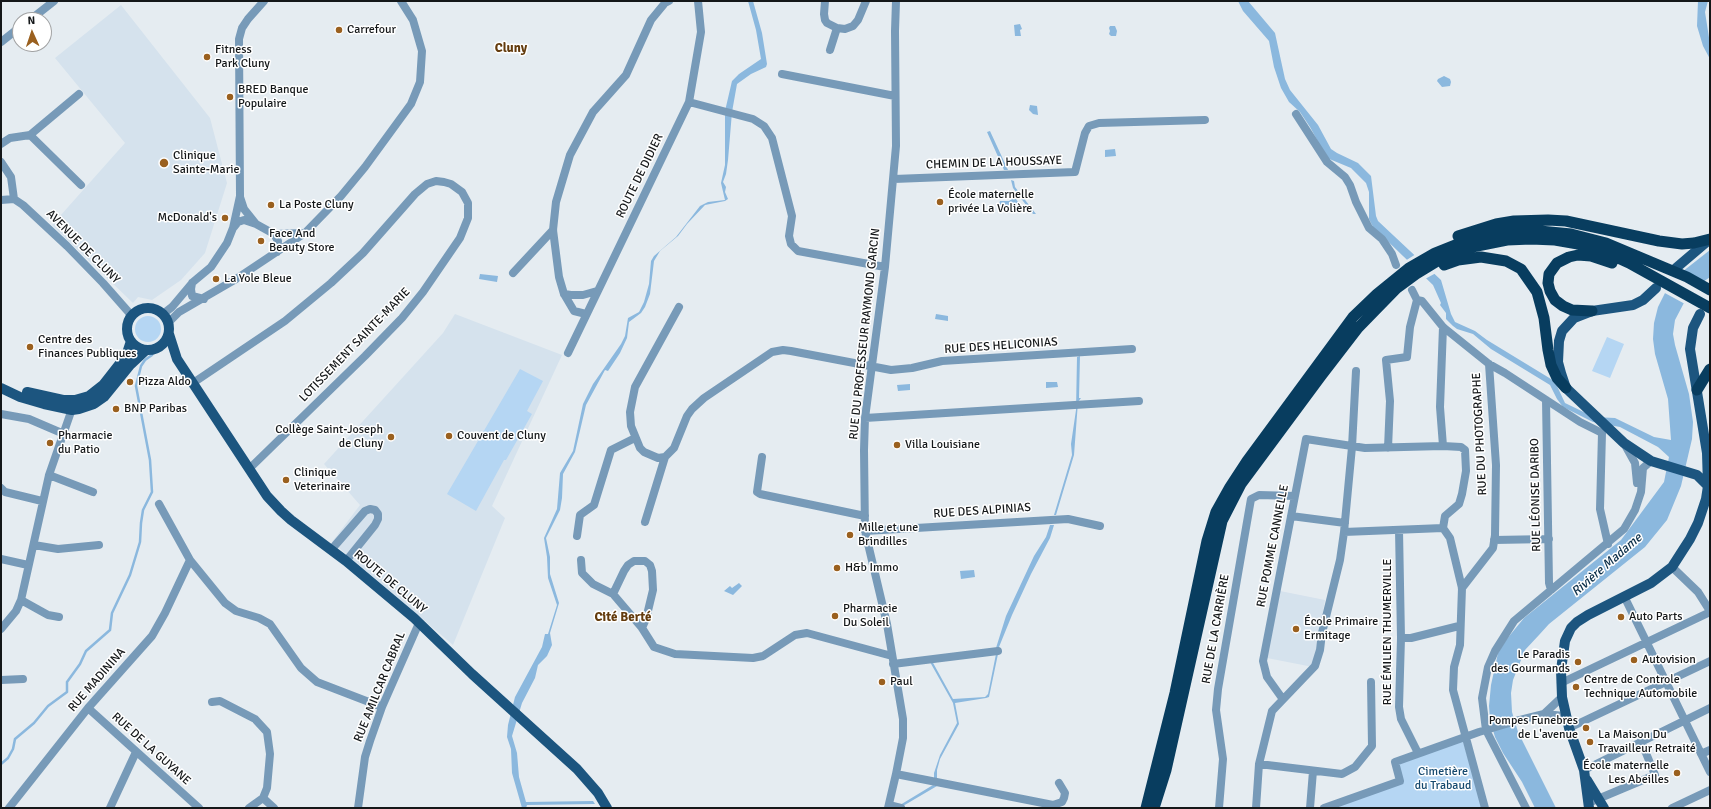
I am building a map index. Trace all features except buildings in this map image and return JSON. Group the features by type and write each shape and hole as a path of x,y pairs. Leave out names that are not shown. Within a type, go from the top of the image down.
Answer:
{"highway":[{"path":"1437,257 1456,236 1502,223 1534,220 1566,221 1659,241 1682,244 1710,239"},
{"path":"1146,808 1174,693 1207,541 1216,512 1247,461 1353,317 1437,257 1465,240 1490,234 1529,230 1552,231 1585,237 1606,243 1688,277 1710,290"},
{"path":"1437,257 1488,244 1531,239 1555,240 1578,244 1605,252 1654,282 1707,310"},
{"path":"1592,311 1580,311 1568,308 1555,300 1552,296 1548,283 1549,274 1557,263 1569,257 1578,255 1591,256 1654,282"},
{"path":"1437,257 1458,260 1481,257 1506,261 1521,269 1537,292 1544,318 1551,365 1557,378 1566,388"},
{"path":"1664,268 1710,296"},
{"path":"1154,808 1166,770 1222,521 1241,484 1344,346 1371,314 1398,286"},
{"path":"1697,390 1710,369"}],"main road":[{"path":"1676,268 1710,239"},
{"path":"1654,282 1646,297 1633,305 1592,311 1574,318 1562,331 1559,341 1558,362 1566,388 1622,441 1651,461 1688,471 1697,475 1708,486"},
{"path":"1,388 20,397 44,404 75,406 94,404 104,396 130,364 151,349 163,344 168,334 165,318 158,311 149,308 142,309 132,316 127,328 131,341 137,347 151,349"},
{"path":"1602,804 1585,774 1565,716 1561,683 1562,656 1565,641 1571,628 1588,615 1651,583 1672,567 1690,539 1698,523 1706,499 1708,486 1707,453 1690,349 1693,328 1707,310"},
{"name":"ROUTE DE CLUNY","path":"168,334 177,359 267,496 291,520 346,561 419,623 472,674 526,721 578,769 598,793 607,808"},
{"path":"75,406 103,385 126,356 131,341"},
{"name":"ROUTE DE CLUNY","path":"151,349 177,359"},
{"path":"1688,471 1700,468 1704,464 1707,453"},
{"path":"1585,774 1588,805"}],"street":[{"path":"40,12 54,1"},
{"path":"165,318 172,307 193,282 211,267 227,242 233,228 240,196 239,39 242,28 264,1"},
{"path":"165,318 175,315 204,299 305,233 326,213 356,179 411,104 420,82 422,51 413,20 401,1"},
{"path":"586,314 574,311 564,294 559,277 552,230 556,202 570,155 593,112 626,75 651,20 665,3 669,1"},
{"name":"ROUTE DE DIDIER","path":"568,353 689,102 701,32 698,1"},
{"path":"825,1 824,14 827,23 837,28 845,29 853,26 858,20 866,1"},
{"name":"RUE DU PROFESSEUR RAYMOND GARCIN","path":"894,807 896,774 903,738 903,719 878,584 865,531 865,418 885,267 894,179 896,146 896,1"},
{"path":"830,50 837,28"},
{"path":"1,42 12,33"},
{"path":"782,74 895,96"},
{"path":"1,144 10,138 30,135 79,94"},
{"path":"689,102 753,119 764,126 772,138 792,216 789,236 791,244 798,250 885,267"},
{"path":"1296,114 1327,162 1345,177 1370,228 1382,239 1392,254 1396,266"},
{"name":"CHEMIN DE LA HOUSSAYE","path":"894,179 1075,172 1084,133 1089,126 1099,123 1205,120"},
{"path":"30,135 81,185"},
{"path":"1,162 11,177 14,199 1,200"},
{"name":"LOTISSEMENT SAINTE-MARIE","path":"194,383 285,321 331,283 363,253 415,194 427,184 436,181 444,182 451,184 462,192 468,203 468,218 460,238 423,292 402,318 365,356 248,469"},
{"path":"240,196 244,209 256,224"},
{"name":"AVENUE DE CLUNY","path":"14,199 23,205 67,246 104,283 132,316"},
{"path":"233,228 238,222 244,220 256,224 274,234 305,233"},
{"path":"513,273 552,230"},
{"path":"274,234 278,241 277,252"},
{"path":"193,282 191,289 192,296 204,299"},
{"path":"1398,286 1417,300 1422,301 1444,327 1489,364 1572,417 1602,433 1600,509 1608,544"},
{"path":"564,294 571,296 583,295 597,291"},
{"path":"1388,448 1390,401 1386,360 1407,357 1410,327 1417,300"},
{"path":"645,522 665,457 658,458 644,452 640,448 631,426 630,412 635,387 679,307"},
{"path":"1443,446 1440,407 1444,327"},
{"name":"RUE DES HELICONIAS","path":"665,457 674,448 692,409 704,398 772,352 783,350 891,370 912,368 942,361 1132,349"},
{"name":"RUE DU PHOTOGRAPHE","path":"1462,588 1493,548 1494,540 1496,465 1489,364"},
{"path":"1256,808 1259,764 1272,711 1282,698 1307,676 1315,666 1340,560 1352,447 1356,371"},
{"name":"RUE LÉONISE DARIBO","path":"1546,400 1549,583 1551,590"},
{"path":"865,418 1138,401"},
{"path":"1,629 16,611 22,600 28,565 34,545 42,501 52,461 75,406"},
{"path":"1,414 29,420 64,434"},
{"path":"577,536 580,515 594,505 611,450 635,438"},
{"name":"RUE POMME CANNELLE","path":"1282,698 1267,677 1263,661 1306,439 1352,447"},
{"path":"1622,441 1635,463 1637,492 1635,510"},
{"path":"1352,447 1388,448 1443,446 1461,447 1465,450 1467,456 1466,471 1459,504 1445,516 1443,528 1450,538 1462,588 1459,626 1460,645 1454,667 1452,684 1485,808"},
{"path":"762,457 757,492 760,494 865,516"},
{"path":"1526,808 1484,722 1482,698 1485,679 1495,651 1514,622 1624,529 1635,510 1641,492 1643,468 1651,461"},
{"path":"49,475 93,492"},
{"path":"1,488 5,492 42,501"},
{"name":"RUE DE LA CARRIÈRE","path":"1219,808 1222,759 1216,710 1218,689 1251,499 1259,495 1295,496"},
{"path":"159,504 190,560 225,603 236,611 259,618 270,624 301,668 317,682 382,707"},
{"path":"331,550 365,511 370,509 375,510 378,514 376,525 346,561"},
{"path":"1291,516 1345,524"},
{"name":"RUE DES ALPINIAS","path":"865,531 1068,519 1100,526"},
{"path":"1344,532 1443,528"},
{"name":"RUE ÉMILIEN THUMERVILLE","path":"1399,530 1401,638 1399,707 1401,720 1418,753"},
{"path":"1494,540 1549,539"},
{"path":"34,545 58,549 99,545"},
{"path":"1,559 28,565"},
{"name":"RUE MADININA","path":"9,808 88,708 152,636 165,614 190,560"},
{"path":"582,560 582,573 593,584 613,594 642,628 654,647 676,654 753,658 763,656 795,635 807,633 892,660 998,651"},
{"path":"613,594 628,565 634,561 645,561 650,565 652,570 653,590 646,619 642,628"},
{"path":"1561,683 1648,643 1710,612 1698,592 1672,567"},
{"path":"1624,596 1710,772"},
{"path":"22,600 48,615 58,617"},
{"name":"RUE AMILCAR CABRAL","path":"358,808 365,757 382,707 419,623"},
{"path":"1401,638 1411,638 1459,626"},
{"path":"1569,728 1710,661"},
{"path":"1,680 23,679"},
{"path":"1259,764 1342,774 1355,767 1372,746 1371,682"},
{"path":"1544,714 1562,697"},
{"path":"212,702 220,701 255,719 267,732 270,754 267,788 263,798 249,808"},
{"name":"RUE DE LA GUYANE","path":"88,708 199,808"},
{"path":"1585,774 1641,741 1710,708"},
{"path":"1324,808 1400,781 1395,762 1418,753 1466,736 1516,721 1544,714 1565,716"},
{"path":"1588,805 1602,804 1655,775 1641,741"},
{"path":"1701,754 1710,750"},
{"path":"110,808 136,752"},
{"path":"1310,808 1313,771"},
{"path":"896,774 1053,805 1062,802 1064,798 1065,793 1059,783"},
{"path":"1672,808 1710,790"},
{"path":"263,798 274,808"}],"shaded area":[{"name":"Clinique Sainte-Marie","path":"121,5 210,118 227,183 205,253 181,280 152,300 138,297 133,303 52,225 125,143 55,58"},
{"path":"455,314 562,355 492,506 505,518 453,645 332,542 360,505 324,464 443,333"},
{"name":"École Primaire Ermitage","path":"1280,591 1325,600 1313,667 1267,658"}],"green space":[{"path":"148,316 157,320 161,329 157,338 148,342 139,338 135,329 139,320"},
{"path":"1607,337 1624,344 1610,378 1592,371"},
{"path":"520,369 543,381 527,411 532,414 506,460 504,460 476,511 447,494"},
{"name":"Cimetière du Trabaud","path":"1463,741 1482,808 1330,808 1402,782 1397,763"}],"water":[{"path":"748,1 753,1 762,33 767,64 766,67 751,74 737,84 732,112 726,174 723,182 726,187 725,192 728,199 725,201 705,205 678,236 660,251 654,261 650,294 645,307 641,313 629,322 627,338 620,353 608,371 605,370 586,405 575,452 563,474 560,510 546,538 550,557 550,574 559,603 550,633 552,645 547,656 538,665 535,678 522,703 512,736 517,753 519,777 526,802 593,801 595,804 527,805 526,808 522,808 512,773 511,749 507,737 508,725 515,697 542,647 545,634 548,634 557,605 548,578 544,538 557,509 560,473 573,451 583,404 593,384 621,344 625,336 628,318 639,312 644,302 649,284 651,261 654,256 676,237 700,206 708,202 725,200 721,183 725,165 725,111 732,81 739,74 761,59 756,30"},
{"name":"Rivière Madame","path":"1238,1 1248,1 1275,33 1285,79 1290,90 1318,125 1331,149 1358,163 1371,176 1376,216 1378,221 1441,280 1451,314 1455,322 1475,331 1487,340 1551,379 1557,386 1565,403 1594,417 1615,418 1654,437 1671,440 1668,399 1655,354 1653,339 1654,323 1658,307 1666,291 1682,272 1710,250 1710,277 1696,287 1686,299 1675,320 1673,334 1689,394 1693,422 1692,439 1681,486 1667,520 1645,547 1549,624 1525,650 1513,680 1511,693 1512,712 1518,732 1556,808 1535,808 1522,782 1503,753 1495,737 1490,720 1489,706 1491,685 1498,653 1506,640 1524,618 1621,540 1664,482 1669,457 1658,447 1620,427 1593,422 1563,407 1550,385 1491,349 1473,334 1457,329 1446,319 1446,313 1440,305 1441,303 1433,285 1373,227 1369,219 1369,192 1366,183 1351,168 1327,158 1300,112 1289,102 1281,88 1274,67 1269,41 1243,11"},
{"path":"1698,1 1708,1 1705,12 1710,44 1710,59 1703,46 1697,26"},
{"path":"1020,24 1022,29 1020,30 1021,36 1015,36 1014,25"},
{"path":"1110,26 1115,26 1117,31 1116,36 1111,36 1109,34"},
{"path":"1444,76 1450,79 1450,86 1442,87 1437,81"},
{"path":"1030,105 1037,106 1038,115 1033,114 1029,110"},
{"path":"990,131 1008,170 1004,170 987,132"},
{"path":"1115,149 1116,156 1105,157 1105,150"},
{"path":"1011,180 1014,181 1015,187 1036,214 1033,214 1013,188"},
{"path":"1015,197 1019,204 1011,209 1000,210 998,207 1000,201 1009,201"},
{"path":"480,274 498,276 497,282 479,279"},
{"path":"936,314 948,316 948,321 935,319"},
{"path":"1080,356 1079,398 1081,398 1078,402 1074,455 1056,515 1054,515 1072,455 1071,444 1076,410 1077,357"},
{"path":"1046,382 1057,382 1058,387 1046,388"},
{"path":"910,384 910,390 898,391 897,385"},
{"path":"1050,525 1054,525 1050,538 1031,574 999,647 996,648 1006,616 1034,556 1046,537"},
{"path":"974,570 975,577 961,579 960,571"},
{"path":"739,583 742,586 733,595 724,591 730,586 732,588"},
{"path":"996,654 998,654 989,697 955,703 959,724 940,759 937,770 937,779 934,778 934,773 940,755 957,723 953,703 930,662 932,661 953,699 985,697 988,694"},
{"path":"933,785 937,786 903,806 900,805"}],"pier":[{"path":"1416,254 1436,273 1425,279 1405,261"},
{"path":"1681,271 1697,289 1685,304 1663,292"}],"waterway":[{"path":"1,764 8,758 13,749 15,739 34,723 48,706 67,692 67,682 80,664 86,651 110,630 112,613 130,575 140,542 143,510 152,492 150,460 136,386 141,366 145,360 152,355"}],"place":[{"name":"Carrefour","path":"339,30"},
{"name":"Fitness Park Cluny","path":"207,57"},
{"name":"BRED Banque Populaire","path":"230,97"},
{"name":"Clinique Sainte-Marie","path":"164,163"},
{"name":"École maternelle privée La Volière","path":"940,202"},
{"name":"La Poste Cluny","path":"271,205"},
{"name":"McDonald's","path":"225,218"},
{"name":"Face And Beauty Store","path":"261,241"},
{"name":"La Yole Bleue","path":"216,279"},
{"name":"Centre des Finances Publiques","path":"30,347"},
{"name":"Pizza Aldo","path":"130,382"},
{"name":"BNP Paribas","path":"116,409"},
{"name":"Couvent de Cluny","path":"449,436"},
{"name":"Collège Saint-Joseph de Cluny","path":"391,437"},
{"name":"Pharmacie du Patio","path":"50,443"},
{"name":"Villa Louisiane","path":"897,445"},
{"name":"Clinique Veterinaire","path":"286,480"},
{"name":"Mille et une Brindilles","path":"850,535"},
{"name":"H&b Immo","path":"837,568"},
{"name":"Pharmacie Du Soleil","path":"835,616"},
{"name":"Auto Parts","path":"1621,617"},
{"name":"École Primaire Ermitage","path":"1296,629"},
{"name":"Autovision","path":"1634,660"},
{"name":"Le Paradis des Gourmands","path":"1578,662"},
{"name":"Paul","path":"882,682"},
{"name":"Centre de Controle Technique Automobile","path":"1576,687"},
{"name":"Pompes Funebres de L'avenue","path":"1586,728"},
{"name":"La Maison Du Travailleur Retraité","path":"1590,742"},
{"name":"École maternelle Les Abeilles","path":"1677,773"}],"district":[{"name":"Cluny","path":"511,49"},
{"name":"Cité Berté","path":"623,618"}]}
